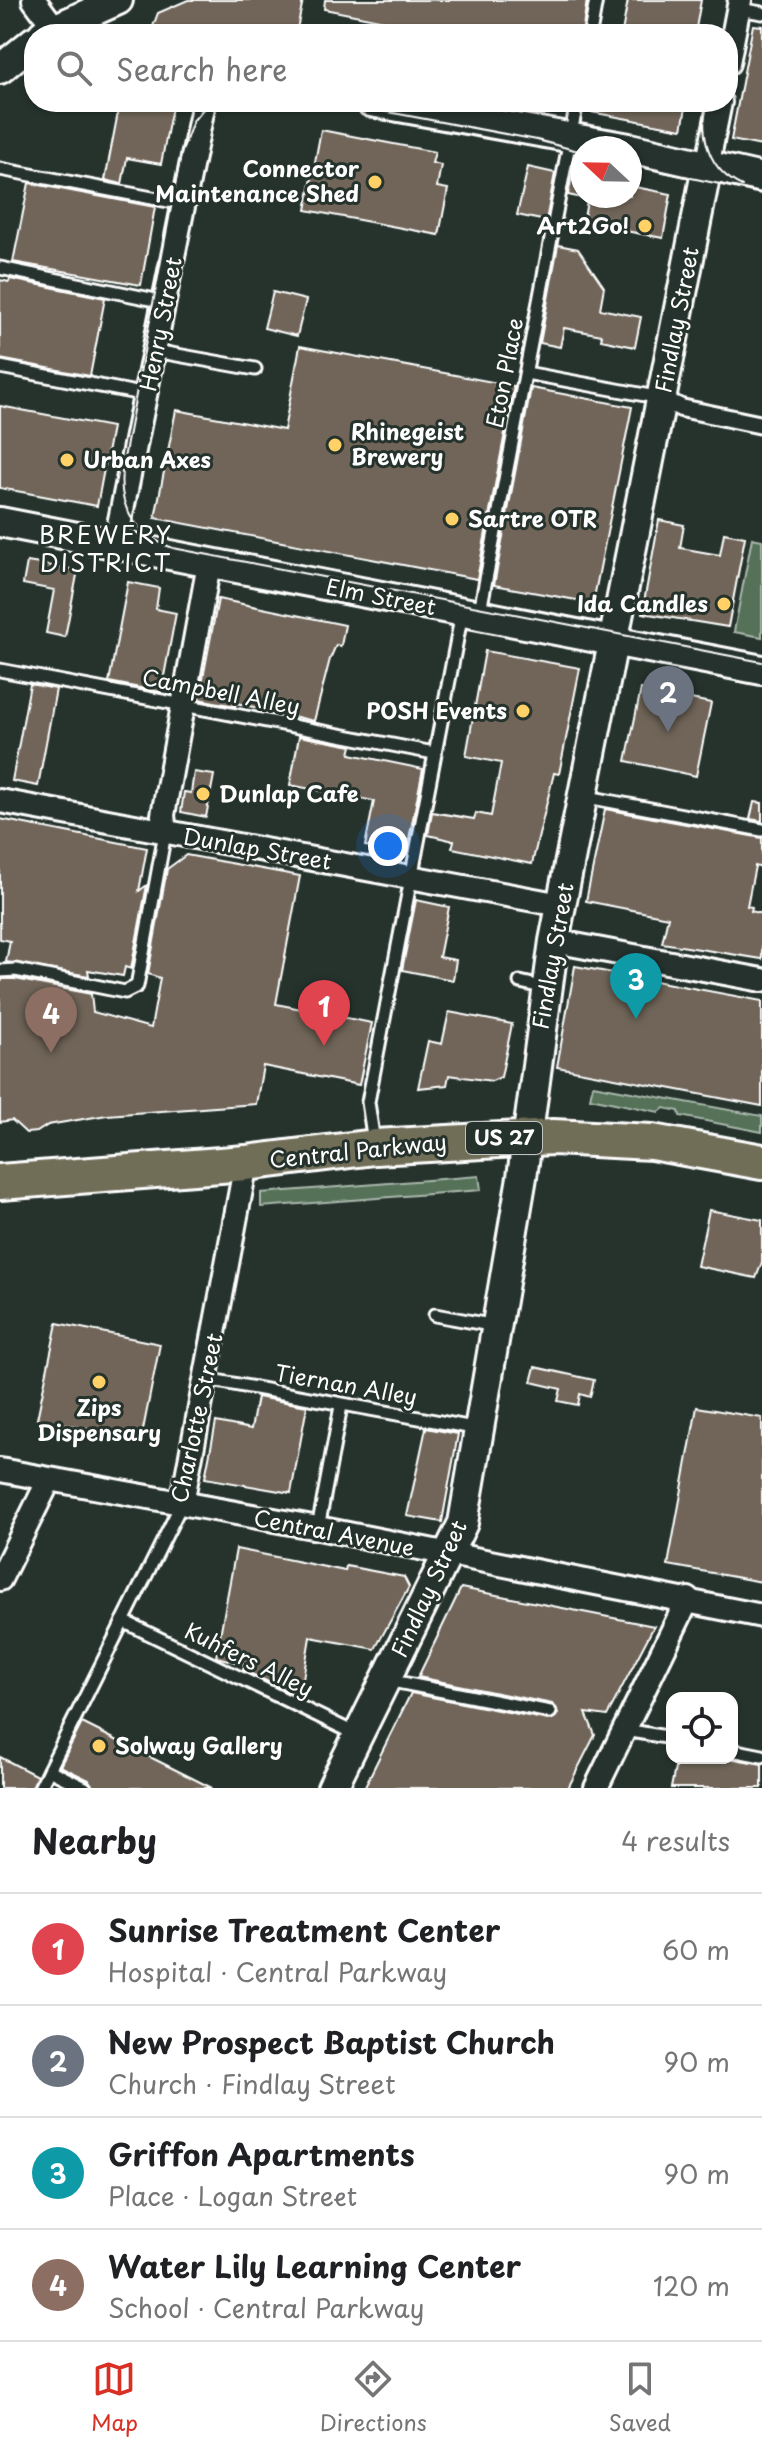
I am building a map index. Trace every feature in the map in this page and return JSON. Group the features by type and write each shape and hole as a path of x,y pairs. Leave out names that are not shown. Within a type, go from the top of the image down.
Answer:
{"main road":[{"name":"Central Parkway","path":"0,1182 246,1163 375,1147 527,1137 652,1142 762,1162"}],"street":[{"path":"34,0 41,24"},
{"path":"66,24 118,0"},
{"path":"736,24 740,4"},
{"path":"0,69 24,50"},
{"name":"Henry Street","path":"115,545 202,112"},
{"path":"428,112 570,137"},
{"name":"Findlay Street","path":"332,1788 463,1523 527,1137 533,985 554,941 718,112"},
{"path":"642,150 762,178"},
{"path":"661,398 681,408 762,425"},
{"name":"Elm Street","path":"0,522 762,670"},
{"path":"165,833 163,815 209,564"},
{"name":"Dunlap Street","path":"0,801 561,905"},
{"path":"554,941 762,980"},
{"name":"Charlotte Street","path":"182,1503 246,1163"},
{"name":"Central Avenue","path":"0,1470 318,1528 762,1616"},
{"path":"0,1579 49,1480"},
{"path":"596,1788 688,1599"}],"lane":[{"path":"592,24 596,0"},
{"path":"740,4 762,13"},
{"name":"Eton Place","path":"570,136 575,112"},
{"name":"Eton Place","path":"375,1147 368,1102 410,877 434,753 526,373 570,137"},
{"path":"0,169 184,204"},
{"path":"0,268 165,302"},
{"path":"155,351 255,369"},
{"path":"0,367 147,395"},
{"path":"526,373 661,398"},
{"name":"Campbell Alley","path":"0,670 434,753"},
{"path":"582,796 762,830"},
{"path":"0,971 16,970 125,992 137,986 165,833"},
{"path":"435,1315 497,1326"},
{"name":"Tiernan Alley","path":"206,1379 479,1429"},
{"path":"318,1528 341,1406"},
{"name":"Charlotte Street","path":"40,1788 182,1503"},
{"name":"Kuhfers Alley","path":"123,1621 358,1735"},
{"path":"386,1680 550,1712"},
{"path":"625,1730 666,1737"},
{"path":"738,1751 762,1756"},
{"path":"49,1770 85,1788"}],"green space":[{"path":"752,538 762,540 762,637 734,632"},
{"path":"593,1085 762,1116 762,1132 680,1116 679,1111 664,1108 659,1112 590,1098"},
{"path":"479,1176 481,1190 261,1207 261,1193"}],"building":[{"path":"188,0 303,0 298,24 154,24 158,13"},
{"path":"325,0 587,0 583,24 400,24 324,9"},
{"path":"628,0 701,0 697,24 624,24"},
{"path":"753,25 762,26 762,146 731,140"},
{"path":"118,112 171,112 161,164 127,158 122,184 105,180"},
{"path":"590,112 685,112 682,129"},
{"name":"Connector Maintenance Shed","path":"321,130 435,152 432,163 441,165 437,187 448,189 439,235 306,210"},
{"path":"528,167 555,173 546,221 517,215"},
{"path":"29,183 155,207 141,285 13,262"},
{"path":"642,188 671,194 663,238 583,223 586,208 642,208"},
{"path":"558,245 578,249 604,287 600,309 641,317 635,347 601,340 602,335 564,328 560,347 540,343"},
{"path":"10,279 105,298 90,376 0,359 0,280 9,282"},
{"path":"273,292 306,300 297,336 264,328"},
{"name":"Rhinegeist Brewery","path":"300,346 514,386 477,579 155,518 176,410 284,430"},
{"path":"531,388 632,407 593,603 494,585"},
{"name":"Urban Axes","path":"0,406 112,427 97,506 0,488"},
{"path":"659,520 684,525 680,548 720,555 724,533 745,537 728,627 642,613"},
{"path":"27,562 78,570 65,637 46,633 54,590 23,584"},
{"path":"128,582 159,588 156,609 176,613 161,692 109,682"},
{"path":"218,599 345,625 341,646 336,645 330,659 314,721 236,703 235,706 199,699"},
{"name":"POSH Events","path":"485,651 580,668 559,774 554,773 532,864 452,848 454,841 428,835 432,812 474,819 476,813 491,816 501,763 466,756"},
{"path":"30,684 56,689 38,786 12,781"},
{"path":"641,689 711,703 696,776 626,761"},
{"path":"299,736 352,746 350,754 423,769 406,854 365,846 374,801 290,785"},
{"path":"194,772 214,775 206,817 181,812 184,792 191,793"},
{"path":"754,802 762,803 762,821 750,819"},
{"path":"605,809 762,838 762,868 755,866 747,906 752,907 751,911 762,914 762,959 662,943 668,917 586,901"},
{"path":"0,819 147,848 139,891 147,885 131,969 125,967 123,976 88,970 89,976 6,962 10,941 0,939"},
{"path":"186,855 300,876 276,1004 372,1023 359,1085 263,1066 256,1104 107,1115 48,1125 37,1132 26,1133 12,1120 0,1122 0,983 3,979 15,979 91,994 93,1012 151,1028 160,978 148,974 167,869"},
{"path":"416,900 449,907 439,957 456,960 453,980 402,970"},
{"path":"575,966 762,1001 762,1106 557,1067"},
{"path":"449,1012 512,1024 501,1077 492,1081 449,1075 447,1085 418,1088 428,1041 442,1044"},
{"path":"709,1210 762,1220 762,1262 756,1278 697,1266"},
{"name":"Zips Dispensary","path":"57,1323 160,1344 141,1440 37,1419"},
{"path":"535,1367 594,1380 590,1397 580,1394 578,1405 558,1401 561,1389 531,1382"},
{"path":"257,1397 307,1406 291,1493 205,1478 216,1422 251,1429"},
{"path":"697,1407 762,1418 762,1582 668,1565"},
{"path":"426,1428 458,1434 442,1522 407,1516"},
{"path":"236,1549 345,1571 346,1566 404,1577 409,1587 375,1649 310,1637 300,1697 243,1670 245,1664 216,1657"},
{"path":"461,1588 654,1626 607,1716 586,1713 595,1735 568,1788 364,1788 411,1693 548,1720 558,1714 552,1704 418,1677"},
{"name":"Solway Gallery","path":"82,1723 212,1788 93,1788 89,1780 60,1766"},
{"path":"0,1757 37,1776 32,1788 0,1788"},
{"path":"738,1760 762,1764 762,1788 671,1788 676,1764 738,1764"}],"tram line":[{"path":"201,112 193,121 181,154 121,479 130,516 147,535 173,548 762,662"},
{"path":"388,112 570,149"},
{"path":"704,112 706,140 714,162 730,179 742,186"},
{"path":"642,168 762,193"}],"place":[{"name":"Connector Maintenance Shed","path":"375,182"},
{"name":"Art2Go!","path":"645,226"},
{"name":"Rhinegeist Brewery","path":"335,445"},
{"name":"Urban Axes","path":"67,460"},
{"name":"Sartre OTR","path":"452,519"},
{"name":"Ida Candles","path":"724,604"},
{"name":"POSH Events","path":"523,711"},
{"name":"New Prospect Baptist Church","path":"668,732"},
{"name":"Dunlap Cafe","path":"203,794"},
{"name":"Griffon Apartments","path":"636,1019"},
{"name":"Sunrise Treatment Center","path":"324,1046"},
{"name":"Water Lily Learning Center","path":"51,1053"},
{"name":"Zips Dispensary","path":"99,1382"},
{"name":"Solway Gallery","path":"99,1746"}],"district":[{"name":"BREWERY DISTRICT","path":"106,550"}]}
